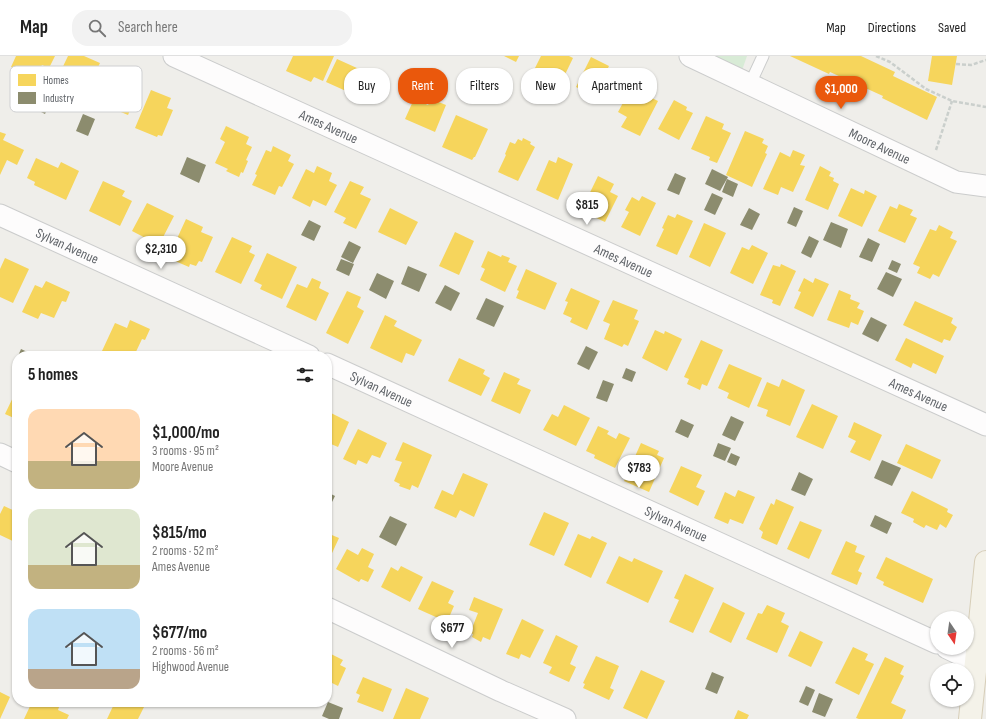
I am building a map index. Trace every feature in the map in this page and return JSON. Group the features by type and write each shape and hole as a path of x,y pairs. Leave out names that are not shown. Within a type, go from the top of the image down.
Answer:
{"main road":[{"path":"970,719 986,562"}],"street":[{"name":"Ames Avenue","path":"174,56 986,426"},
{"name":"Moore Avenue","path":"690,56 956,182 986,186"},
{"name":"Sylvan Avenue","path":"0,215 298,351"},
{"name":"Sylvan Avenue","path":"332,366 930,640"},
{"path":"0,454 12,460"},
{"path":"332,610 501,691 565,719"},
{"path":"962,655 976,662"}],"lane":[{"path":"750,84 763,56"}],"path":[{"path":"876,56 890,62 926,89 952,101 986,107"},
{"path":"956,64 971,65 986,60"},
{"path":"929,170 952,101"}],"green space":[{"path":"690,56 747,56 739,79"}],"building: Homes":[{"path":"16,56 55,56 50,66 11,66"},
{"path":"68,56 84,56 100,63 99,66 63,66"},
{"path":"293,56 334,56 323,81 314,77 311,82 286,71"},
{"path":"504,56 519,56 516,62"},
{"path":"541,56 569,56 573,58 568,68 535,68"},
{"path":"790,56 861,56 895,72 893,76 937,97 927,120 882,98 883,96"},
{"path":"932,56 957,56 952,85 928,81"},
{"path":"591,57 609,66 608,68 586,68"},
{"path":"337,59 357,68 344,68 344,90 326,82"},
{"path":"151,90 171,98 167,108 173,110 162,136 158,135 157,137 135,128"},
{"path":"674,100 687,107 686,110 693,113 679,140 658,129"},
{"path":"412,104 446,105 435,132 405,119"},
{"path":"622,104 656,104 640,136 621,127 627,117 618,112"},
{"path":"121,112 129,112 128,115"},
{"path":"456,115 488,129 475,157 472,160 442,147"},
{"path":"706,116 724,124 722,129 731,133 717,163 709,160 710,157 691,149"},
{"path":"226,126 249,137 246,144 252,147 246,160 248,161 243,173 241,172 239,177 226,171 228,169 215,163 225,142 220,139"},
{"path":"745,131 764,139 762,143 768,146 765,153 767,154 752,187 726,175"},
{"path":"0,132 6,134 3,140 24,150 17,165 7,160 0,175"},
{"path":"523,138 531,142 530,144 535,147 518,181 498,172 510,142 515,144 518,139 522,141"},
{"path":"273,146 291,155 288,161 294,164 282,187 279,186 275,195 252,185 257,175 255,174 266,150 271,152"},
{"path":"793,150 805,155 800,165 805,166 793,192 781,187 778,195 763,189 780,152 790,157"},
{"path":"558,157 573,164 558,200 536,190 549,160 556,163"},
{"path":"36,158 58,168 61,162 79,171 66,200 34,185 35,182 27,178"},
{"path":"317,166 332,173 329,181 337,185 326,206 313,200 310,207 292,198 306,169 314,173"},
{"path":"820,166 831,172 829,176 834,178 833,181 839,184 828,210 805,200"},
{"path":"598,176 614,184 610,192 618,196 605,222 581,211"},
{"path":"103,181 125,191 122,196 132,201 120,226 89,211"},
{"path":"350,181 364,187 360,194 371,199 356,229 343,223 346,218 334,212"},
{"path":"851,188 864,194 865,190 877,196 862,227 838,216"},
{"path":"642,196 656,203 640,236 621,227 629,212 625,210 632,197 639,201"},
{"path":"147,203 174,216 159,245 132,231"},
{"path":"899,204 913,210 910,215 917,218 905,243 878,231 890,206 897,209"},
{"path":"390,208 418,222 406,245 378,232"},
{"path":"677,214 693,221 677,255 656,246 664,229 662,228 668,215 675,218"},
{"path":"186,219 203,227 201,232 213,237 202,262 199,261 196,266 190,264 189,267 175,261 176,259 169,256"},
{"path":"704,223 726,233 710,267 689,257"},
{"path":"939,225 953,232 950,238 957,241 939,277 933,274 930,279 917,273 920,267 913,264 930,229 936,231"},
{"path":"455,232 474,241 459,275 439,266"},
{"path":"232,237 252,246 249,252 255,255 241,284 215,272"},
{"path":"752,245 768,253 753,284 730,273 742,247 749,250"},
{"path":"488,251 501,257 502,255 510,258 508,262 517,266 505,292 480,280 485,269 481,267"},
{"path":"267,253 297,267 282,299 260,289 262,285 254,281"},
{"path":"5,258 29,269 13,303 0,297 0,269"},
{"path":"781,264 796,271 780,306 772,303 773,300 760,295 773,265 780,267"},
{"path":"526,269 557,283 545,310 516,298 519,291 517,290"},
{"path":"312,278 321,282 319,288 329,293 316,321 286,307 297,284 307,288"},
{"path":"804,278 813,283 815,278 829,284 813,317 794,308 801,292 798,291"},
{"path":"46,281 70,292 66,302 62,301 54,318 41,313 38,319 22,312 35,285 42,288"},
{"path":"571,288 600,301 587,330 570,322 572,318 563,314 568,302 565,301"},
{"path":"839,290 851,295 850,299 860,303 857,308 864,311 858,325 851,322 849,328 827,320"},
{"path":"347,291 361,297 357,307 364,311 348,344 326,333"},
{"path":"613,300 638,310 634,319 639,321 628,346 624,344 622,347 604,339 610,324 603,321"},
{"path":"915,301 953,318 951,323 957,327 950,341 944,339 942,343 903,325"},
{"path":"385,315 397,321 394,326 422,340 414,356 406,353 402,363 370,348"},
{"path":"130,320 150,329 145,340 142,339 136,351 102,351 115,323 127,328"},
{"path":"655,330 664,334 665,331 682,339 667,371 642,358"},
{"path":"906,338 944,356 936,374 913,363 911,368 895,360"},
{"path":"701,340 723,350 707,386 702,384 700,390 687,384 689,379 684,377"},
{"path":"459,358 485,370 483,374 490,378 481,396 448,381"},
{"path":"729,364 762,378 749,408 727,398 729,393 718,388"},
{"path":"504,372 520,379 517,384 531,390 520,414 491,401"},
{"path":"782,379 805,390 790,426 766,416 768,410 757,406 767,382 779,387"},
{"path":"12,399 12,417 5,414"},
{"path":"812,404 838,416 823,449 796,437"},
{"path":"564,405 590,418 576,446 543,430 552,414 558,417"},
{"path":"332,414 349,422 338,447 332,444"},
{"path":"854,422 882,435 870,461 850,452 856,441 848,437"},
{"path":"598,426 609,431 607,434 616,439 619,433 630,438 615,468 594,458 595,455 586,451"},
{"path":"358,429 387,443 380,458 372,455 367,464 358,460 356,465 343,459"},
{"path":"403,442 432,455 418,488 412,485 410,490 399,486 400,484 394,481 402,462 395,460"},
{"path":"641,443 659,451 657,455 664,458 649,492 624,481"},
{"path":"906,444 941,460 932,479 897,463"},
{"path":"681,466 702,475 696,487 705,491 698,506 669,492"},
{"path":"463,473 488,484 474,517 460,510 456,518 434,508 442,490 453,495"},
{"path":"738,490 755,497 743,524 730,519 728,524 714,518 725,492 735,497"},
{"path":"912,491 948,509 947,512 953,515 946,528 940,524 937,530 926,525 924,528 913,522 914,519 901,513"},
{"path":"776,499 794,507 777,545 761,538 763,532 759,529 771,503 774,505"},
{"path":"4,506 12,510 12,541 0,535 0,514"},
{"path":"544,512 569,523 554,556 529,545"},
{"path":"800,521 822,530 809,559 787,549"},
{"path":"578,534 590,539 592,536 607,543 591,578 564,565"},
{"path":"332,535 339,538 332,553"},
{"path":"846,541 857,546 855,552 865,556 858,571 862,573 857,585 831,574"},
{"path":"362,548 374,554 368,567 374,570 368,582 361,579 359,582 336,569 347,549 358,555"},
{"path":"619,556 632,562 634,558 663,571 648,603 606,583"},
{"path":"886,557 933,579 923,603 883,585 884,582 876,578"},
{"path":"401,566 423,577 410,602 381,587 391,567 398,571"},
{"path":"685,574 714,588 693,633 669,622 679,600 674,598"},
{"path":"432,581 454,591 448,603 454,606 447,622 418,609"},
{"path":"474,597 503,609 490,640 483,637 481,642 472,637 473,634 470,633 478,613 469,610"},
{"path":"723,602 745,613 731,643 709,632"},
{"path":"767,605 785,613 781,622 789,626 777,653 746,639 758,613 762,614"},
{"path":"522,619 544,630 530,658 521,654 519,659 506,654"},
{"path":"800,631 823,642 811,667 788,656"},
{"path":"556,635 578,646 570,664 576,667 569,682 549,673 552,667 543,663"},
{"path":"853,647 868,654 865,660 874,664 859,695 835,683"},
{"path":"332,654 343,660 340,665 346,668 338,686 332,683"},
{"path":"596,656 619,666 610,688 614,690 609,700 583,688 585,684 583,683"},
{"path":"885,657 904,666 900,674 904,676 891,703 906,710 902,719 856,718"},
{"path":"641,670 665,681 647,719 623,708"},
{"path":"363,677 392,689 383,712 357,702 360,695 356,693"},
{"path":"406,688 429,698 420,719 393,719"},
{"path":"0,692 10,697 0,719"},
{"path":"30,707 59,707 58,710 69,715 67,719 24,719"},
{"path":"113,707 144,707 138,719 107,719"},
{"path":"738,710 749,715 747,719 734,719"}],"building: Industry":[{"path":"83,114 95,119 88,136 76,131"},
{"path":"187,157 206,165 199,183 180,174"},
{"path":"712,169 728,177 720,191 705,184"},
{"path":"675,173 686,178 679,195 667,190"},
{"path":"727,179 738,184 733,197 722,192"},
{"path":"712,193 723,198 715,215 704,210"},
{"path":"794,207 803,211 796,227 787,223"},
{"path":"749,208 760,214 752,230 740,225"},
{"path":"309,220 321,226 314,241 301,235"},
{"path":"831,222 848,229 841,248 823,240"},
{"path":"809,236 819,241 811,258 801,253"},
{"path":"868,238 880,244 872,262 859,257"},
{"path":"349,241 361,247 353,263 341,257"},
{"path":"341,259 354,264 349,276 336,270"},
{"path":"892,260 901,264 897,273 888,269"},
{"path":"408,266 427,274 419,292 401,284"},
{"path":"886,272 902,279 893,297 877,289"},
{"path":"377,273 394,281 386,299 369,290"},
{"path":"445,285 460,293 451,311 435,303"},
{"path":"486,298 504,306 494,327 476,319"},
{"path":"871,317 887,325 878,342 862,334"},
{"path":"586,346 598,352 589,370 577,364"},
{"path":"626,368 636,372 632,382 622,378"},
{"path":"603,380 614,384 607,402 596,398"},
{"path":"731,416 744,422 735,441 722,435"},
{"path":"681,419 694,425 688,438 675,432"},
{"path":"718,443 731,448 725,461 713,456"},
{"path":"731,453 740,457 736,466 727,462"},
{"path":"882,460 901,468 892,486 874,478"},
{"path":"799,472 813,479 805,496 791,490"},
{"path":"332,494 335,496 332,502"},
{"path":"875,515 892,523 887,534 870,526"},
{"path":"390,516 407,524 396,546 379,537"},
{"path":"712,672 724,677 717,694 705,689"},
{"path":"806,686 815,690 808,706 799,702"},
{"path":"819,693 833,699 825,717 812,712"},
{"path":"332,704 343,708 339,719 329,719 322,716 326,707 332,707"}]}
